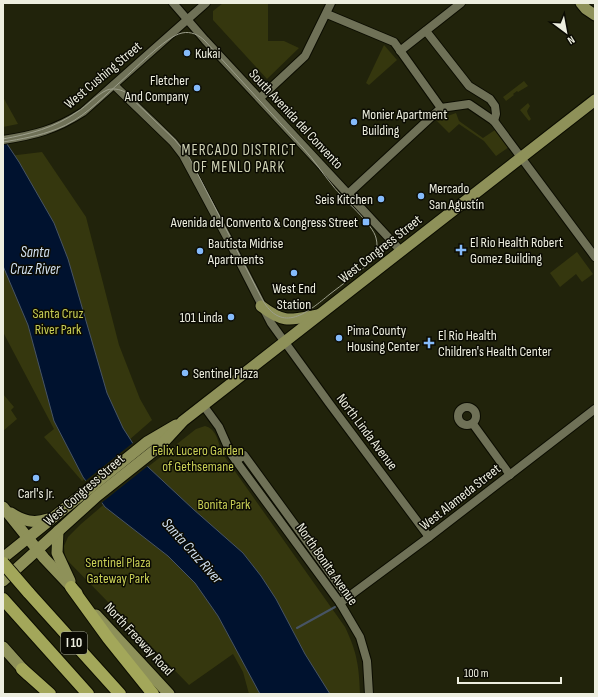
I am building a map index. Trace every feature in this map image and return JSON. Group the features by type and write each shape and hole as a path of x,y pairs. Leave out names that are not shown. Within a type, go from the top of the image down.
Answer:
{"highway":[{"name":"I 10","path":"3,564 120,694"},
{"path":"71,587 108,638 153,694"},
{"name":"I 10","path":"6,603 88,694"},
{"path":"22,669 50,694"}],"main road":[{"path":"581,3 586,9 593,10"},
{"name":"West Congress Street","path":"3,558 147,442 183,421 595,100"},
{"path":"261,306 275,316 281,318 295,319 320,314"},
{"name":"West Congress Street","path":"3,581 97,496 160,446 183,421"},
{"path":"4,508 22,519 32,522 42,521 54,516"},
{"name":"North Freeway Road","path":"4,508 38,550 71,587 170,694"},
{"path":"58,531 57,553 71,587"},
{"path":"3,647 44,694"}],"street":[{"name":"South Avenida del Convento","path":"173,3 401,252"},
{"name":"West Cushing Street","path":"3,140 45,132 72,119 93,104 206,3"},
{"path":"260,98 305,56 327,14 331,3"},
{"path":"400,51 461,3"},
{"path":"327,14 394,42 441,108"},
{"path":"426,31 469,86 490,99 495,106 496,114 494,121"},
{"name":"North Linda Avenue","path":"114,85 169,139 183,155 271,323 429,537"},
{"path":"348,194 441,108 469,104 494,121 595,257"},
{"name":"North Bonita Avenue","path":"203,405 219,427 231,454 340,603 361,640 367,661 369,694"},
{"name":"West Alameda Street","path":"340,603 429,537 595,409"},
{"path":"473,424 510,475"},
{"name":"North Bonita Avenue","path":"236,461 244,455 348,598"}],"green space":[{"path":"223,3 268,3 268,41 284,41 299,48 267,79 213,20 213,11"},
{"path":"384,45 397,60 369,85 366,83"},
{"path":"524,81 528,86 518,92 517,91 506,101 503,97"},
{"path":"3,97 18,124 3,127"},
{"path":"528,103 530,106 527,111 531,119 529,121 520,110"},
{"path":"456,113 459,121 483,138 495,130 509,147 496,156 484,141 459,124 449,133 436,120"},
{"name":"Santa Cruz River Park","path":"3,146 9,156 42,152 86,217 119,345 140,399 152,420 82,481 44,437 54,429 3,332"},
{"path":"577,252 593,274 582,282 576,274 560,287 550,273"},
{"path":"3,394 14,407 11,410 17,419 3,431"},
{"path":"205,426 215,433 222,453 345,627 357,659 360,694 249,694 243,672 233,654 189,685 65,558 64,546 68,537 81,524 149,466 196,429"}],"water":[{"name":"Santa Cruz River","path":"3,138 19,162 54,223 68,259 107,393 123,428 148,467 243,553 261,576 276,599 305,654 330,694 260,694 218,616 195,583 168,556 105,507 83,477 54,421 28,325 3,266"}],"pier":[{"path":"134,442 149,465 100,504 84,482"}],"waterway":[{"path":"297,628 335,607"}],"tram line":[{"path":"3,139 23,135 60,122 81,110 107,90 112,89 114,89 116,89 125,92 175,140 189,157 262,299 270,310 278,316 287,318 295,317 304,313 367,265 376,253 377,246 374,232 364,219 329,181 303,148 205,41 192,33 182,33 158,47 118,84 111,90 104,97 74,121 44,134 3,142"}],"place":[{"name":"Kukai","path":"187,53"},
{"name":"Fletcher And Company","path":"197,88"},
{"name":"Monier Apartment Building","path":"354,122"},
{"name":"Mercado San Agustín","path":"421,196"},
{"name":"Seis Kitchen","path":"381,199"},
{"name":"Avenida del Convento & Congress Street","path":"366,222"},
{"name":"El Rio Health Robert Gomez Building","path":"461,250"},
{"name":"Bautista Midrise Apartments","path":"200,251"},
{"name":"West End Station","path":"294,273"},
{"name":"101 Linda","path":"231,317"},
{"name":"Pima County Housing Center","path":"339,338"},
{"name":"El Rio Health Children's Health Center","path":"429,343"},
{"name":"Sentinel Plaza","path":"185,373"},
{"name":"Carl's Jr.","path":"36,478"}],"district":[{"name":"MERCADO DISTRICT OF MENLO PARK","path":"239,158"}],"park label":[{"name":"Felix Lucero Garden of Gethsemane","path":"198,458"},
{"name":"Bonita Park","path":"224,504"},
{"name":"Sentinel Plaza Gateway Park","path":"118,570"}]}
